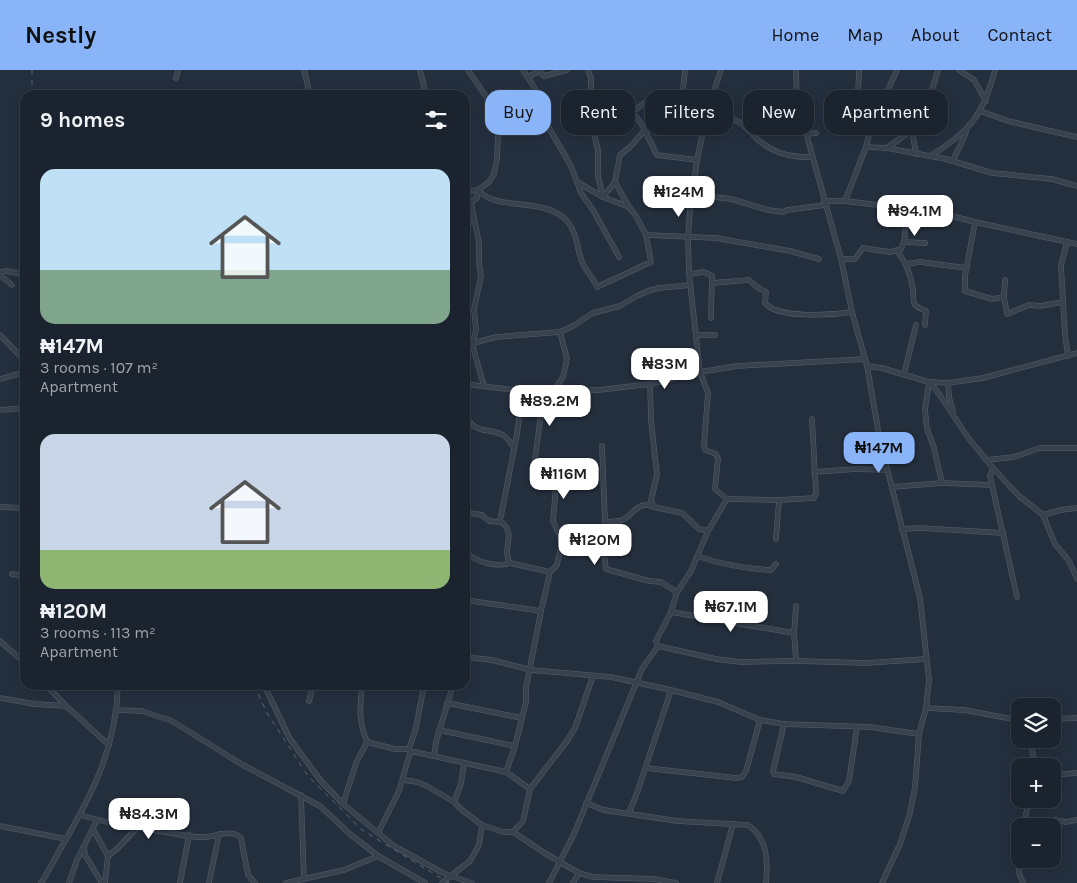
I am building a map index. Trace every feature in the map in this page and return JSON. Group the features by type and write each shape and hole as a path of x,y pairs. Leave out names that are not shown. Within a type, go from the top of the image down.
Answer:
{"street":[{"path":"176,78 178,70"},
{"path":"304,70 309,90"},
{"path":"420,70 425,90"},
{"path":"468,70 485,95"},
{"path":"523,70 536,90"},
{"path":"528,77 539,70 544,76 566,70"},
{"path":"588,70 591,78 591,90"},
{"path":"683,90 685,70"},
{"path":"714,90 721,70"},
{"path":"796,70 797,90"},
{"path":"858,90 859,70"},
{"path":"888,90 897,70"},
{"path":"932,90 938,70"},
{"path":"959,70 974,80 986,101"},
{"path":"930,156 948,145 966,130 986,101 995,70"},
{"path":"980,111 1018,124 1077,137"},
{"path":"603,197 615,182 620,155 645,130 635,115"},
{"path":"733,120 743,124 762,143 778,153 798,157 812,157"},
{"path":"953,161 956,150 964,140 966,130"},
{"path":"551,132 571,166 581,193 593,210 619,257"},
{"path":"470,191 478,190 489,182 494,174 498,135"},
{"path":"594,135 598,150 598,176 603,197"},
{"path":"648,135 657,154 697,160"},
{"path":"702,135 690,210 688,237 689,274 700,372 708,393 704,436 705,450 716,454 718,459 715,488 726,499 779,500 814,498 816,493 812,419"},
{"path":"807,135 841,259 852,312 867,366 880,440 920,598 929,680 926,708 918,734 915,787 910,812 900,844 882,883"},
{"path":"845,201 869,135"},
{"path":"888,148 905,135"},
{"path":"913,135 916,154"},
{"path":"866,147 888,148 930,156 992,172 1052,178 1077,186"},
{"path":"577,182 603,197 629,207"},
{"path":"478,190 484,198 517,205 540,206 561,216 567,221 572,230 583,264 597,287 651,262 646,235 615,182"},
{"path":"693,189 714,197 731,199 768,210 783,212 825,203 845,201 895,207 918,207 975,222 1077,244"},
{"path":"478,190 477,198 471,202 479,243 481,276 474,309 476,330 472,344 477,356 484,386"},
{"path":"841,259 855,259 861,249 865,248 890,252 897,251 904,242 908,207"},
{"path":"470,222 473,218"},
{"path":"975,222 965,291 992,299 1004,297"},
{"path":"470,230 477,230"},
{"path":"646,235 735,241 762,248 790,251 819,260"},
{"path":"904,242 925,243"},
{"path":"1067,242 1061,265 1068,356"},
{"path":"897,251 906,264 914,293 913,302 916,307 926,311 924,325"},
{"path":"906,264 920,262 967,268"},
{"path":"12,285 0,274 7,271 20,274"},
{"path":"689,274 708,273 712,276 711,318"},
{"path":"712,282 749,280 756,287 766,292 765,303 769,307 795,314 852,312"},
{"path":"1005,280 1004,297 1007,314 1029,305 1040,306 1063,302"},
{"path":"472,344 496,337 560,332 593,313 620,306 637,296 659,288 691,285"},
{"path":"904,374 916,326"},
{"path":"553,392 563,377 568,359 560,332"},
{"path":"0,335 20,356"},
{"path":"696,335 715,335"},
{"path":"867,366 929,382 948,383 983,378 1077,353"},
{"path":"470,385 523,391 599,390 650,384 700,372 737,366 864,359"},
{"path":"0,379 20,373"},
{"path":"929,382 986,460 1019,496 1043,514 1056,544 1069,560 1077,579"},
{"path":"929,382 925,410 927,429 934,448 942,484"},
{"path":"948,383 949,397 955,416"},
{"path":"650,384 651,420 657,475 651,500 654,507 658,509"},
{"path":"500,521 509,484 523,391"},
{"path":"535,459 544,391"},
{"path":"0,410 20,408"},
{"path":"470,424 477,428 504,436 514,448"},
{"path":"848,444 880,440"},
{"path":"602,446 605,522 604,553 606,568 649,581 661,582 676,592"},
{"path":"986,460 1014,457 1040,448 1077,448"},
{"path":"993,468 990,476 1017,597"},
{"path":"814,472 856,469 888,470"},
{"path":"506,772 516,746 526,702 526,688 550,572 557,565 561,547 553,521 557,474"},
{"path":"892,487 942,484 992,485"},
{"path":"658,646 656,641 671,612 676,592 691,571 708,531 726,499"},
{"path":"776,539 779,500"},
{"path":"605,522 620,521 638,506 648,504 658,509 682,513 699,529 708,531"},
{"path":"0,506 20,508"},
{"path":"1043,514 1077,508"},
{"path":"470,513 482,515 489,521 500,521 507,527 509,532 506,557 510,563"},
{"path":"902,528 1003,533"},
{"path":"470,556 477,561 504,565 510,563 550,572"},
{"path":"697,556 712,562 749,569 771,570 776,564"},
{"path":"12,574 20,575"},
{"path":"470,601 541,611"},
{"path":"796,606 794,633 796,660"},
{"path":"671,612 794,633"},
{"path":"0,641 20,659"},
{"path":"658,646 716,659 741,662 796,660 866,663 926,659"},
{"path":"549,883 574,834 642,669 658,646"},
{"path":"470,658 492,660 530,670 611,677 718,702 760,720 784,724 856,727 918,734"},
{"path":"513,832 522,821 530,789 575,728 593,676"},
{"path":"51,690 109,745"},
{"path":"41,883 81,815 99,777 117,710 118,690"},
{"path":"266,690 290,739 320,781 343,804 394,846 443,873 472,883"},
{"path":"309,701 312,690"},
{"path":"361,690 359,703 361,728 367,742"},
{"path":"378,833 404,780 423,690"},
{"path":"434,756 439,730 451,690"},
{"path":"629,813 646,768 671,690"},
{"path":"0,698 36,704 66,706"},
{"path":"447,703 522,718"},
{"path":"926,708 964,710 1011,719"},
{"path":"117,710 142,711 172,721 243,765 320,806 350,834 378,856 425,883"},
{"path":"1061,719 1077,718"},
{"path":"646,768 736,778 742,777 746,771 760,720"},
{"path":"784,724 773,771 774,774 796,777 843,791 849,781 856,727"},
{"path":"439,730 516,746"},
{"path":"367,742 506,772 530,789"},
{"path":"343,804 356,763 367,742"},
{"path":"454,802 461,784 464,763"},
{"path":"1061,774 1077,773"},
{"path":"404,780 427,786 454,802 482,825 503,832 513,832 578,873 593,877 676,883"},
{"path":"301,795 304,880"},
{"path":"586,803 604,810 677,821 748,825 754,829 765,846 768,863 766,883"},
{"path":"81,815 136,829 204,837 229,832 237,835 241,838 248,875 255,883"},
{"path":"70,883 77,860 97,820"},
{"path":"1061,821 1077,820"},
{"path":"717,883 733,824"},
{"path":"442,883 470,861 479,845 482,825"},
{"path":"0,826 66,839"},
{"path":"93,829 108,856 103,883"},
{"path":"108,856 136,829"},
{"path":"208,883 219,834"},
{"path":"180,883 189,835"},
{"path":"84,848 85,855 103,883"},
{"path":"286,883 310,880 344,870 378,856"},
{"path":"1019,868 1023,883"},
{"path":"573,883 578,873"}],"railway":[{"path":"32,70 32,90"},
{"path":"256,690 267,713 308,776 362,830 449,883"}]}
